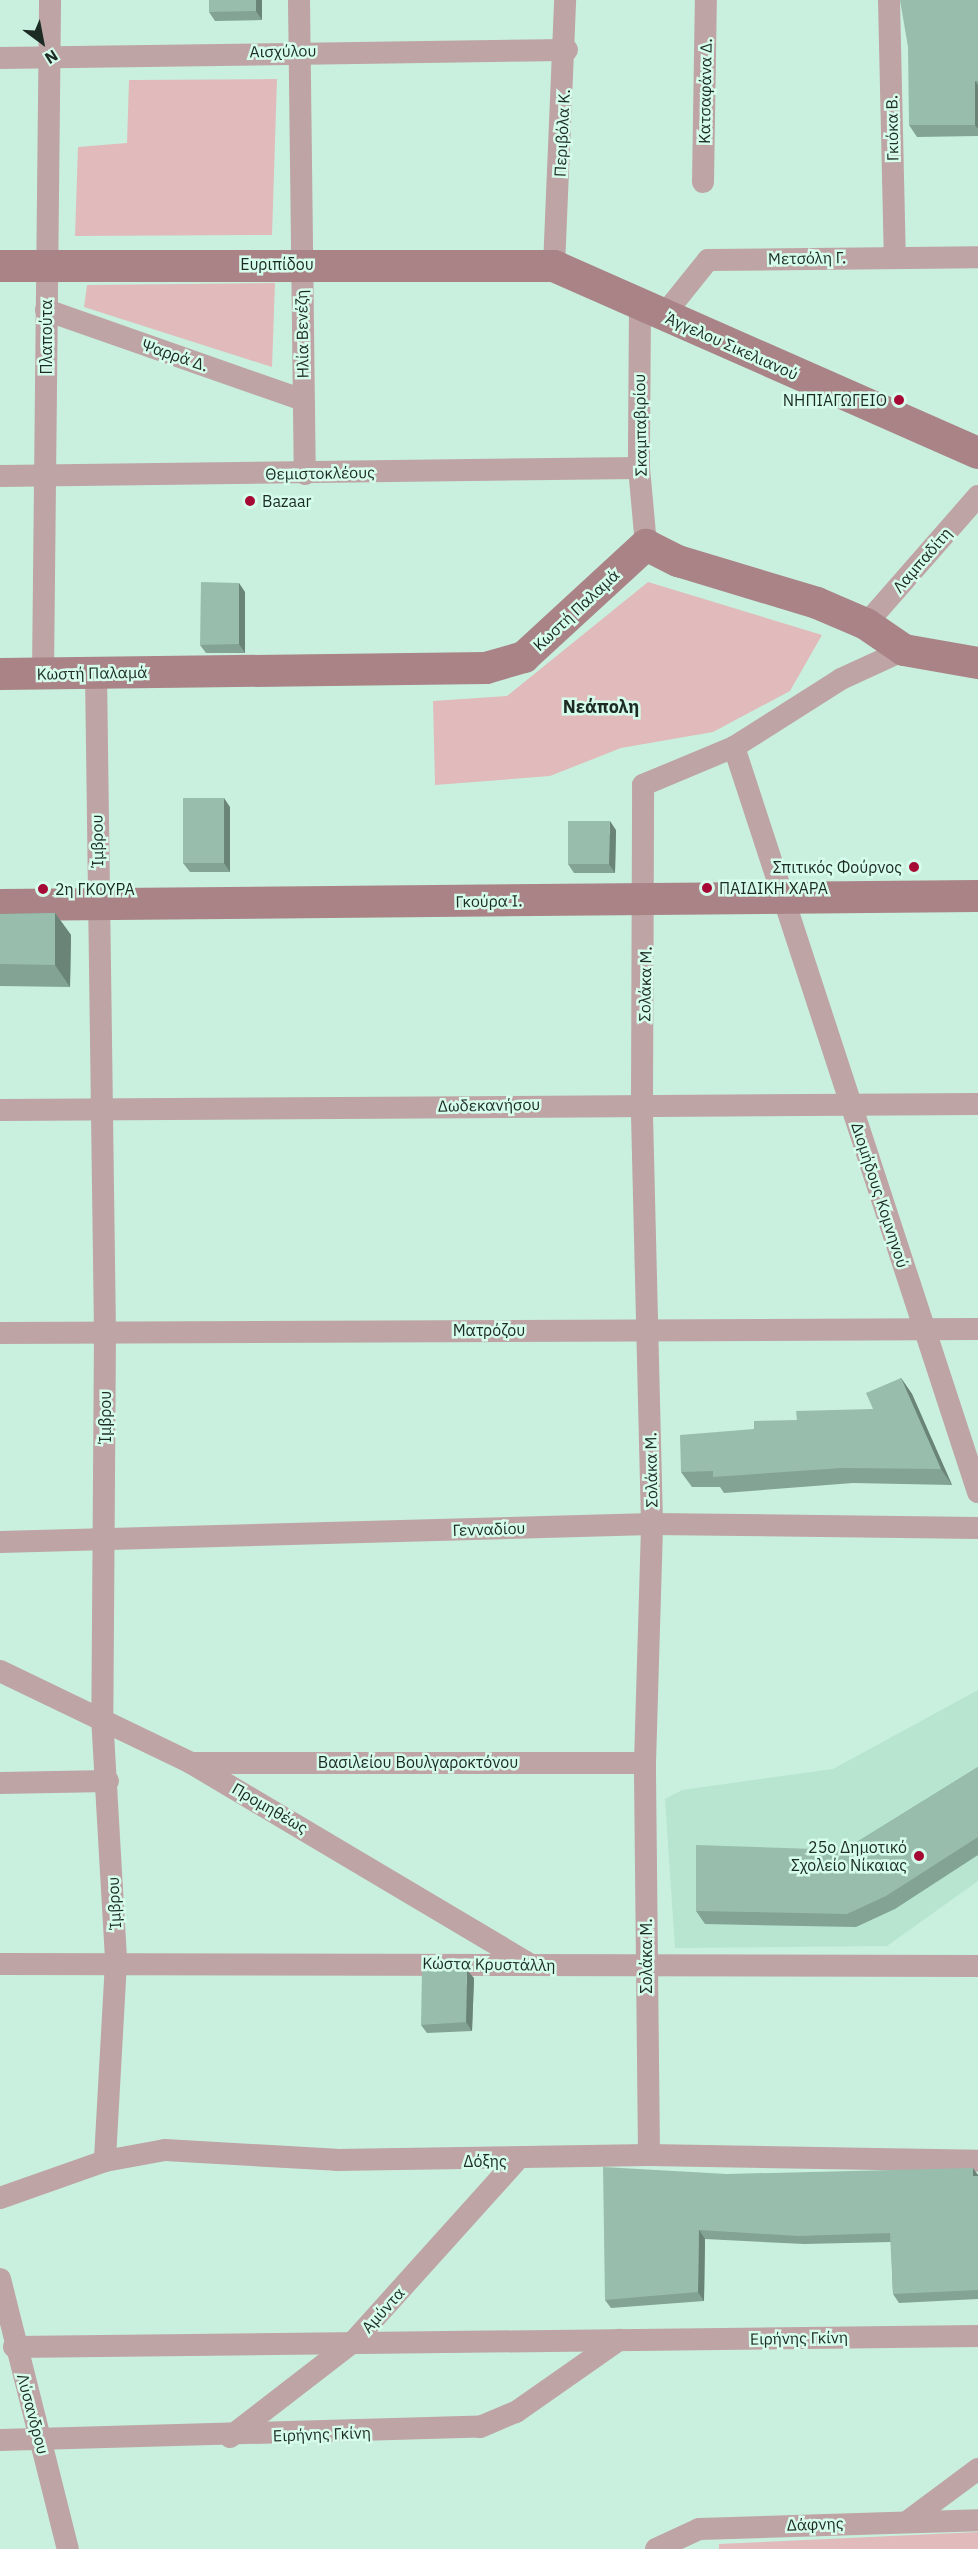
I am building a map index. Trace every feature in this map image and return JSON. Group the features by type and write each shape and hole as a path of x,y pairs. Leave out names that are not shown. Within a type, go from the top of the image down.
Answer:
{"street":[{"name":"Πλαπούτα","path":"43,673 50,0"},
{"name":"Ηλία Βενέζη","path":"298,0 302,50 301,264 305,474"},
{"name":"Περιβόλα Κ.","path":"554,266 567,50 565,0"},
{"name":"Κατσαφάνα Δ.","path":"703,182 706,0"},
{"name":"Γκιόκα Β.","path":"889,0 895,256"},
{"name":"Αισχύλου","path":"0,58 302,50 567,50"},
{"name":"Μετσόλη Γ.","path":"651,310 708,260 895,256 978,257"},
{"name":"Ευριπίδου","path":"0,266 301,264 554,266"},
{"name":"Άγγελου Σικελιανού","path":"554,266 978,453"},
{"name":"Ψαρρά Δ.","path":"46,310 303,400"},
{"name":"Σκαμπαβιρίου","path":"646,545 639,468 651,310"},
{"name":"Θεμιστοκλέους","path":"0,476 305,474 639,468"},
{"name":"Λαμπαδίτη","path":"866,624 978,496"},
{"path":"646,545 678,561 817,603 866,624 904,650 978,663"},
{"name":"Κωστή Παλαμά","path":"0,674 486,668 524,657 646,545"},
{"path":"783,898 734,747 841,679 904,650"},
{"name":"Ίμβρου","path":"96,673 105,1333 102,1716 108,1781 116,1962 105,2161"},
{"name":"Σολάκα Μ.","path":"649,2156 645,1762 652,1524 642,1103 646,899 643,785 734,747"},
{"name":"Γκούρα Ι.","path":"0,906 978,896"},
{"name":"Διομήδους Κομνηνού","path":"783,898 978,1492"},
{"name":"Δωδεκανήσου","path":"0,1110 642,1103 978,1104"},
{"name":"Ματρόζου","path":"0,1333 978,1329"},
{"name":"Γενναδίου","path":"0,1542 105,1542 652,1524 978,1528"},
{"name":"Προμηθέως","path":"0,1671 102,1716 191,1763 530,1964"},
{"name":"Βασιλείου Βουλγαροκτόνου","path":"191,1763 645,1762"},
{"path":"0,1783 108,1781"},
{"name":"Κώστα Κρυστάλλη","path":"0,1964 116,1962 978,1966"},
{"name":"Δόξης","path":"0,2198 105,2161 165,2150 336,2160 516,2161 649,2156 978,2161"},
{"name":"Αμύντα","path":"230,2437 354,2341 516,2161"},
{"name":"Λύσανδρου","path":"0,2279 14,2347 68,2549"},
{"name":"Ειρήνης Γκίνη","path":"14,2347 354,2341 978,2336"},
{"name":"Ειρήνης Γκίνη","path":"0,2440 230,2437 480,2427 516,2412 619,2340"},
{"path":"908,2521 978,2469"},
{"name":"Δάφνης","path":"656,2549 699,2529 978,2520"}],"shaded area":[{"path":"277,79 272,235 75,236 78,147 127,143 129,80"},
{"path":"275,283 272,367 84,307 87,285"},
{"path":"648,582 822,635 790,691 713,732 621,748 550,776 435,785 433,701 507,696"},
{"path":"978,1690 978,1881 887,1946 675,1948 665,1799 682,1790 833,1769"},
{"path":"978,2532 978,2549 719,2549 719,2544"}],"building":[{"path":"209,0 256,0 256,11 209,12"},
{"path":"900,0 978,0 978,81 975,81 975,125 909,125 908,47"},
{"path":"201,582 239,583 239,644 200,645"},
{"path":"183,798 224,798 224,863 183,863"},
{"path":"568,821 610,821 609,864 568,864"},
{"path":"55,913 55,965 0,964 0,914"},
{"path":"901,1378 941,1469 842,1468 713,1477 713,1471 681,1472 680,1435 754,1429 754,1421 797,1420 796,1411 873,1409 866,1393"},
{"name":"25o Δημοτικό Σχολείο Νίκαιας","path":"978,1767 978,1837 886,1896 847,1914 696,1911 696,1845 844,1850"},
{"path":"422,1970 467,1970 466,2022 421,2025"},
{"path":"603,2167 727,2174 973,2168 973,2176 978,2176 978,2290 893,2294 890,2233 798,2236 699,2230 698,2292 605,2300"}],"place":[{"name":"ΝΗΠΙΑΓΩΓΕΙΟ","path":"899,400"},
{"name":"Bazaar","path":"250,501"},
{"name":"Σπιτικός Φούρνος","path":"914,867"},
{"name":"ΠΑΙΔΙΚΗ ΧΑΡΑ","path":"707,888"},
{"name":"2η ΓΚΟΥΡΑ","path":"43,889"},
{"name":"25o Δημοτικό Σχολείο Νίκαιας","path":"919,1856"}],"district":[{"name":"Νεάπολη","path":"601,707"}]}
